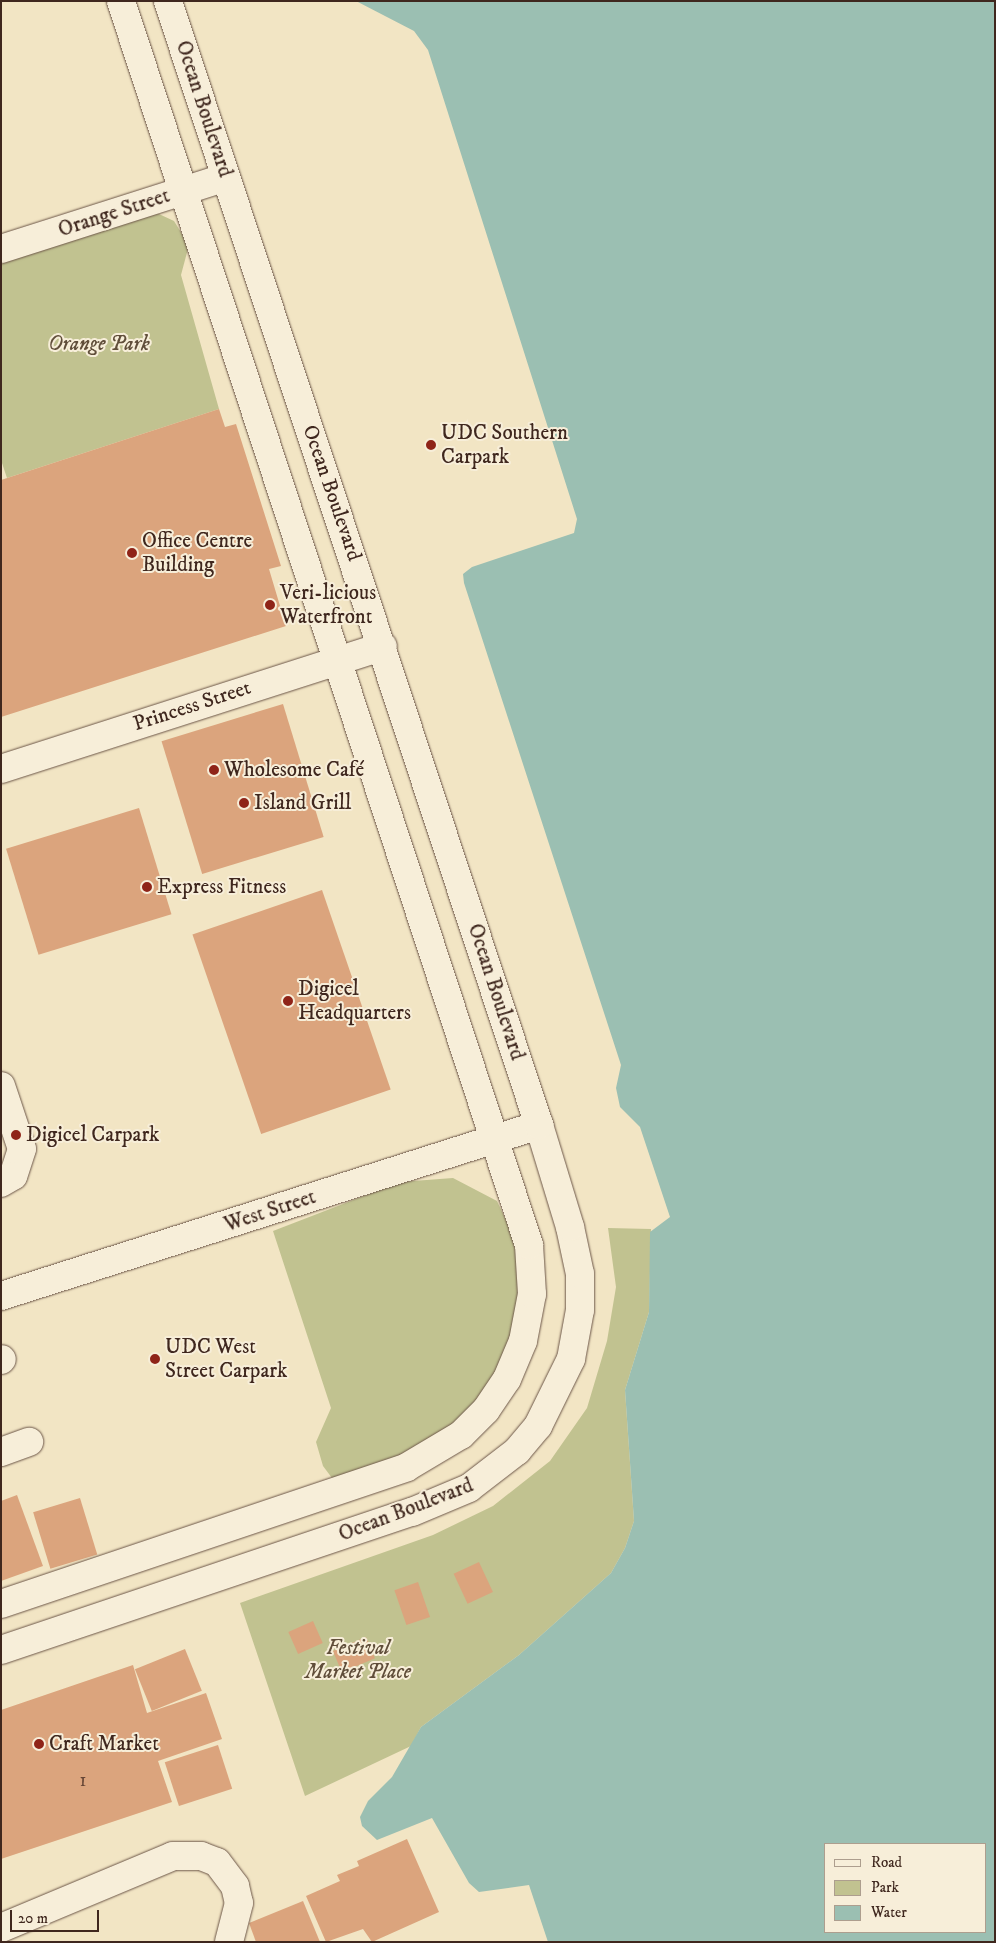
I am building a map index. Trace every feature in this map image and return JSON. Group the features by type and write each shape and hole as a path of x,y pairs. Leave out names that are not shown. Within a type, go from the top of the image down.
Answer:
{"street":[{"name":"Ocean Boulevard","path":"1,1604 408,1467 461,1436 507,1379 524,1341 532,1294 529,1245 121,1"},
{"name":"Ocean Boulevard","path":"1,1650 412,1512 469,1488 517,1451 555,1398 571,1359 580,1310 580,1274 570,1228 540,1125 168,1"},
{"name":"Orange Street","path":"1,250 226,177"},
{"name":"Princess Street","path":"1,769 383,646"},
{"path":"1,1183 13,1176 22,1149 4,1103"},
{"name":"West Street","path":"1,1296 540,1125"},
{"path":"1,1452 29,1442"},
{"path":"1,1928 173,1856 201,1856 217,1862 235,1886 239,1904 229,1942"}],"green space":[{"name":"Orange Park","path":"146,208 174,221 189,245 181,275 219,409 7,478 1,460 1,256"},
{"path":"453,1178 497,1201 518,1246 519,1299 495,1397 400,1459 335,1482 323,1466 316,1442 331,1408 273,1231 400,1182"},
{"name":"Festival Market Place","path":"608,1228 651,1229 649,1312 625,1390 634,1521 625,1548 611,1573 519,1655 421,1727 411,1746 305,1796 240,1603 433,1535 493,1506 550,1461 587,1408 607,1341 616,1287"}],"water":[{"path":"356,1 995,1 995,1942 548,1942 529,1885 479,1892 469,1883 432,1818 377,1840 362,1826 360,1817 368,1801 392,1777 421,1727 519,1655 611,1573 625,1548 634,1521 625,1390 649,1312 650,1232 670,1217 640,1127 620,1107 616,1088 621,1065 464,583 463,574 472,567 574,533 577,519 428,50 414,31"}],"building":[{"name":"Office Centre Building","path":"219,409 225,427 236,424 281,566 269,569 286,626 1,717 1,480"},
{"path":"283,704 324,837 202,874 162,741"},
{"path":"139,808 171,914 39,955 6,849"},
{"name":"Digicel Headquarters","path":"322,890 391,1090 261,1134 192,935"},
{"path":"17,1495 43,1566 1,1581 1,1501"},
{"path":"80,1498 97,1554 50,1569 33,1512"},
{"path":"479,1562 493,1592 468,1604 454,1574"},
{"path":"418,1582 430,1617 406,1625 394,1590"},
{"path":"313,1621 323,1643 298,1654 288,1632"},
{"path":"366,1637 375,1658 342,1672 333,1651"},
{"path":"185,1649 202,1691 152,1711 135,1669"},
{"path":"133,1665 147,1713 206,1693 222,1739 158,1761 172,1802 1,1859 1,1710"},
{"path":"218,1745 232,1789 179,1806 165,1762"},
{"path":"407,1839 439,1912 372,1942 363,1929 326,1942 306,1896 340,1881 337,1875 359,1866 357,1861"},
{"path":"303,1901 320,1942 256,1942 249,1923"}],"place":[{"name":"UDC Southern Carpark","path":"431,445"},
{"name":"Office Centre Building","path":"132,553"},
{"name":"Veri-licious Waterfront","path":"270,605"},
{"name":"Wholesome Café","path":"214,770"},
{"name":"Island Grill","path":"244,803"},
{"name":"Express Fitness","path":"147,887"},
{"name":"Digicel Headquarters","path":"288,1001"},
{"name":"Digicel Carpark","path":"16,1135"},
{"name":"UDC West Street Carpark","path":"155,1359"},
{"name":"Craft Market","path":"39,1744"}]}
